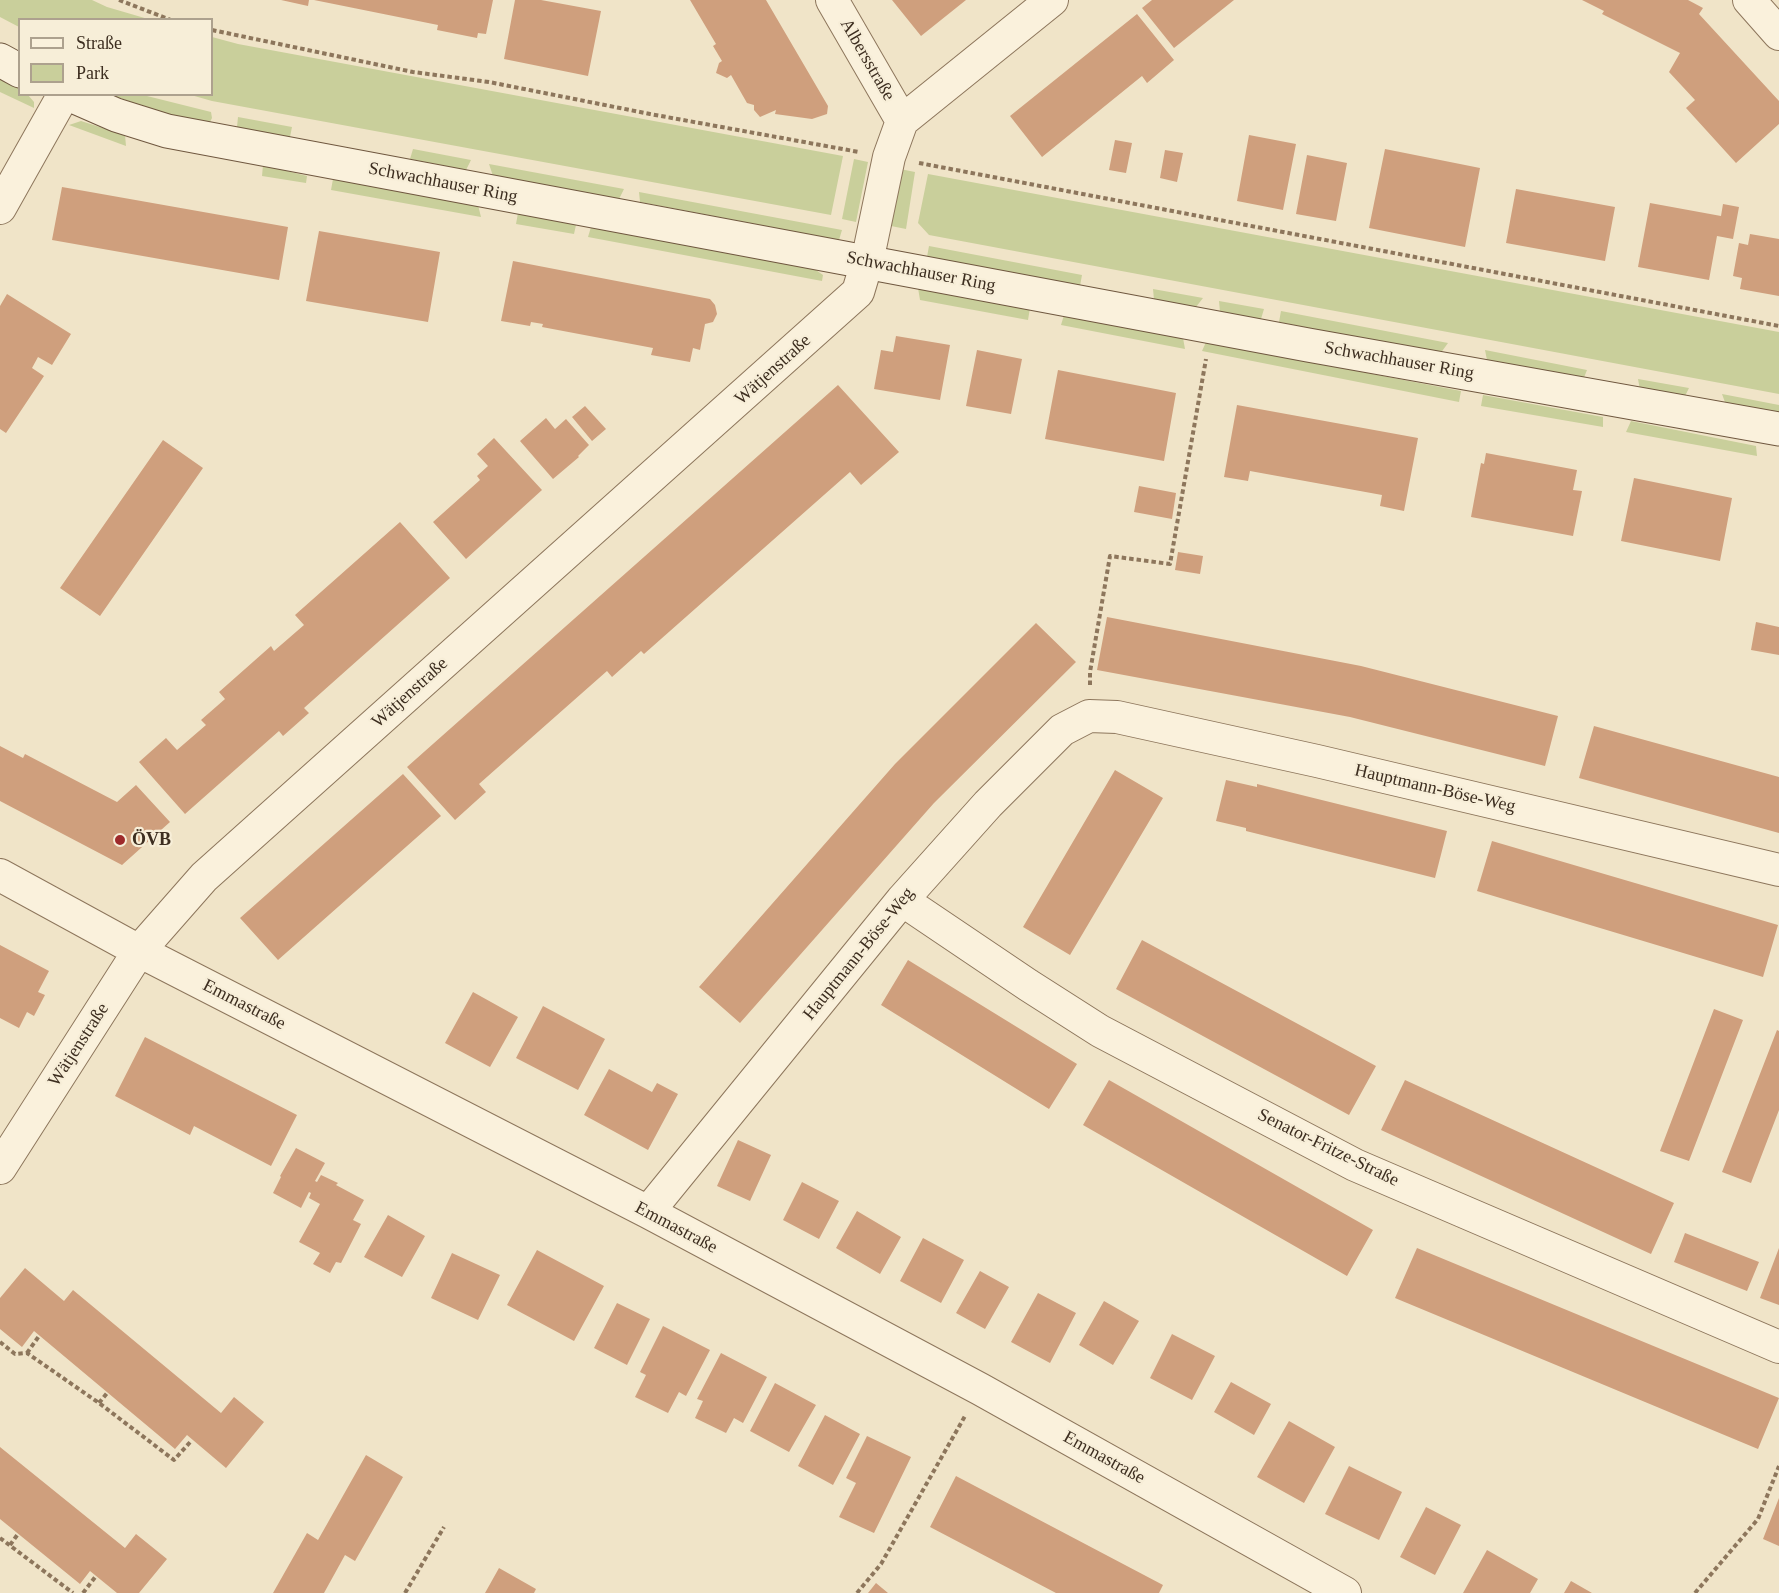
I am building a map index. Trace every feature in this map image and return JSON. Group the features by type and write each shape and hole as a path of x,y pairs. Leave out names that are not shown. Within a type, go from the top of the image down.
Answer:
{"main road":[{"path":"0,60 18,70"},
{"name":"Schwachhauser Ring","path":"71,96 117,115 167,131 1212,327 1779,429"}],"street":[{"name":"Albersstraße","path":"832,0 902,121"},
{"path":"902,121 1052,0"},
{"path":"1749,0 1779,34"},
{"path":"0,208 65,96"},
{"name":"Wätjenstraße","path":"0,1168 139,951 204,877 858,292 867,262 889,158 902,121"},
{"name":"Hauptmann-Böse-Weg","path":"648,1212 902,900 988,804 1062,730 1089,716 1117,717 1317,760 1779,870"},
{"name":"Emmastraße","path":"0,876 139,951 648,1212 980,1389 1345,1593"},
{"name":"Senator-Fritze-Straße","path":"902,900 1101,1031 1355,1165 1779,1347"}],"path":[{"path":"119,0 166,18"},
{"path":"213,30 413,72 489,82 1779,326"},
{"path":"1089,716 1090,672 1110,556 1170,564 1212,327"},
{"path":"27,1353 39,1336"},
{"path":"0,1342 15,1354 27,1353 99,1403 174,1460 192,1440"},
{"path":"857,1593 881,1564 980,1389"},
{"path":"99,1403 107,1393"},
{"path":"1695,1593 1758,1519 1779,1466"},
{"path":"405,1593 444,1527"},
{"path":"10,1545 18,1534"},
{"path":"0,1538 73,1593"},
{"path":"83,1593 96,1576"}],"green space":[{"path":"0,0 92,0 145,18 18,18 18,26 0,17"},
{"path":"213,37 238,44 843,156 831,215 194,96 213,96"},
{"path":"0,78 18,87 18,96 29,96 34,102 34,108 0,92"},
{"path":"115,96 147,96 211,112 212,118 210,122 161,113"},
{"path":"238,117 292,127 290,137 237,127"},
{"path":"81,121 125,135 126,146 69,125"},
{"path":"413,149 471,160 466,170 410,159"},
{"path":"854,159 868,162 856,222 842,219"},
{"path":"489,164 624,189 619,199 493,176"},
{"path":"263,165 307,176 306,183 262,176"},
{"path":"900,169 915,172 906,229 891,226"},
{"path":"928,174 1779,332 1779,394 929,235 918,223"},
{"path":"333,179 478,205 481,217 331,190"},
{"path":"639,192 842,230 839,240 640,202"},
{"path":"518,213 576,225 574,234 516,224"},
{"path":"591,227 813,268 823,275 822,281 588,237"},
{"path":"929,246 1082,275 1080,286 927,257"},
{"path":"918,288 1030,308 1028,320 920,300"},
{"path":"1153,289 1203,298 1196,307 1154,300"},
{"path":"1219,301 1264,309 1261,319 1220,312"},
{"path":"1281,311 1448,343 1440,354 1279,322"},
{"path":"1064,315 1183,338 1185,349 1061,325"},
{"path":"1206,342 1461,391 1459,402 1202,351"},
{"path":"1485,350 1587,370 1583,380 1487,360"},
{"path":"1638,379 1689,388 1684,398 1640,390"},
{"path":"1722,394 1779,405 1779,416 1726,405"},
{"path":"1483,395 1603,417 1603,427 1481,406"},
{"path":"1631,421 1756,446 1757,456 1626,432"}],"building":[{"path":"281,0 309,0 308,6"},
{"path":"314,0 493,0 486,34 478,33 477,38 437,30 438,25"},
{"path":"515,0 541,0 601,11 588,76 504,59"},
{"path":"690,0 766,0 828,106 827,114 812,119 775,114 776,110 760,117 754,110 754,105 747,103 731,75 727,78 716,73 722,61 713,46 716,44"},
{"path":"892,0 966,0 921,36"},
{"path":"1152,0 1234,0 1174,48 1142,8"},
{"path":"1582,0 1688,0 1703,8 1699,14 1779,101 1779,124 1736,163 1686,108 1695,100 1669,72 1680,53 1602,14 1604,11"},
{"path":"1137,14 1174,60 1147,83 1142,76 1042,157 1010,116"},
{"path":"1249,135 1296,144 1283,210 1237,201"},
{"path":"1115,140 1132,143 1126,173 1109,170"},
{"path":"1385,149 1480,168 1465,247 1369,228"},
{"path":"1165,150 1183,153 1177,182 1160,178"},
{"path":"1307,155 1347,163 1336,221 1296,214"},
{"path":"62,187 288,227 279,280 52,240"},
{"path":"1516,189 1615,207 1605,261 1506,243"},
{"path":"1650,203 1721,216 1723,204 1739,207 1733,239 1717,236 1709,280 1638,267"},
{"path":"319,231 440,252 428,322 306,301"},
{"path":"1750,234 1779,239 1779,296 1740,289 1742,278 1733,276 1739,243 1748,245"},
{"path":"513,261 710,299 715,305 717,314 713,322 705,324 700,350 693,348 690,362 651,355 653,348 542,327 543,324 531,322 530,326 501,321"},
{"path":"7,294 71,334 52,365 38,357 32,368 44,376 6,433 0,429 0,306"},
{"path":"896,336 950,345 940,400 874,389 881,350 893,352"},
{"path":"977,350 1022,359 1011,414 966,406"},
{"path":"1058,370 1176,393 1164,461 1045,439"},
{"path":"838,385 899,452 861,485 850,472 644,654 641,651 612,677 607,671 479,784 486,792 455,820 407,767"},
{"path":"1237,405 1418,438 1404,511 1380,506 1382,495 1250,471 1248,481 1224,477"},
{"path":"585,406 606,429 592,441 572,417"},
{"path":"546,418 555,429 566,419 589,445 579,457 553,479 520,441"},
{"path":"494,438 542,490 466,559 433,522 480,480 477,476 488,466 477,454"},
{"path":"163,440 203,468 100,616 60,588"},
{"path":"1486,453 1577,470 1573,490 1582,491 1573,536 1471,517 1481,463 1484,464"},
{"path":"1634,478 1732,498 1720,561 1621,541"},
{"path":"1139,486 1176,493 1172,519 1134,512"},
{"path":"400,522 450,578 304,708 309,713 283,736 279,731 185,814 139,762 166,738 177,750 206,725 201,720 225,699 219,692 271,646 274,651 304,625 295,615"},
{"path":"1178,552 1203,556 1200,574 1175,570"},
{"path":"1107,617 1361,666 1558,716 1545,766 1350,717 1097,670"},
{"path":"1756,622 1779,627 1779,655 1751,650"},
{"path":"1036,623 1076,662 934,803 740,1023 699,987 895,764"},
{"path":"1594,726 1779,777 1779,833 1579,778"},
{"path":"0,746 23,758 25,754 117,802 136,785 170,822 122,865 0,801"},
{"path":"1115,770 1163,798 1070,955 1023,927"},
{"path":"403,774 441,816 278,960 240,918"},
{"path":"1226,780 1257,787 1257,784 1447,831 1435,878 1246,831 1246,828 1216,821"},
{"path":"1492,841 1778,925 1763,977 1477,891"},
{"path":"1142,940 1376,1066 1349,1115 1116,989"},
{"path":"0,945 49,971 38,992 45,995 34,1016 27,1012 19,1028 0,1018"},
{"path":"908,960 1077,1064 1049,1109 881,1005"},
{"path":"473,992 518,1017 490,1067 445,1043"},
{"path":"543,1006 605,1039 578,1090 516,1058"},
{"path":"1714,1009 1743,1020 1689,1161 1660,1151"},
{"path":"1777,1030 1779,1031 1779,1110 1751,1183 1722,1172"},
{"path":"145,1037 297,1115 271,1166 194,1126 190,1135 115,1096"},
{"path":"609,1069 652,1092 657,1083 678,1094 648,1150 584,1115"},
{"path":"1109,1080 1373,1230 1347,1276 1083,1125"},
{"path":"1405,1080 1674,1203 1651,1254 1381,1130"},
{"path":"738,1140 771,1155 750,1201 717,1186"},
{"path":"296,1148 325,1163 315,1181 317,1182 321,1175 364,1200 353,1220 361,1224 341,1263 336,1262 330,1273 313,1264 320,1253 299,1242 320,1204 309,1198 311,1193 309,1192 301,1208 273,1193"},
{"path":"802,1182 839,1201 819,1239 783,1220"},
{"path":"857,1211 901,1237 880,1274 836,1248"},
{"path":"388,1215 425,1236 402,1277 364,1257"},
{"path":"1685,1233 1759,1262 1747,1291 1674,1262"},
{"path":"923,1238 964,1260 941,1303 900,1281"},
{"path":"1417,1248 1779,1398 1758,1449 1395,1298"},
{"path":"1779,1248 1779,1305 1760,1298"},
{"path":"537,1250 604,1286 574,1341 507,1305"},
{"path":"452,1253 500,1275 478,1320 431,1298"},
{"path":"25,1268 64,1301 73,1290 221,1413 234,1397 264,1422 226,1468 187,1435 175,1449 34,1331 22,1347 0,1329 0,1298"},
{"path":"980,1271 1009,1287 985,1329 956,1313"},
{"path":"1038,1293 1076,1313 1050,1363 1011,1342"},
{"path":"1104,1301 1139,1321 1113,1365 1079,1345"},
{"path":"617,1303 650,1319 627,1365 594,1348"},
{"path":"663,1326 710,1350 686,1396 679,1392 668,1413 635,1397 646,1375 640,1372"},
{"path":"1172,1334 1215,1356 1192,1400 1150,1378"},
{"path":"721,1353 767,1377 743,1423 734,1418 726,1433 695,1418 703,1401 697,1399"},
{"path":"1231,1382 1271,1404 1254,1435 1214,1412"},
{"path":"775,1383 816,1405 789,1452 750,1431"},
{"path":"825,1415 860,1434 833,1485 798,1466"},
{"path":"1289,1421 1335,1447 1304,1503 1257,1477"},
{"path":"867,1436 911,1457 874,1533 839,1517 856,1483 846,1478"},
{"path":"0,1447 125,1548 136,1534 167,1559 139,1593 117,1593 90,1571 80,1584 0,1519"},
{"path":"366,1455 403,1477 355,1561 345,1555 324,1593 273,1593 307,1533 318,1540"},
{"path":"1349,1466 1402,1492 1379,1540 1325,1514"},
{"path":"956,1476 1163,1585 1159,1593 1056,1593 930,1527"},
{"path":"1779,1498 1779,1546 1763,1539"},
{"path":"1426,1507 1461,1525 1435,1575 1400,1557"},
{"path":"1487,1550 1538,1579 1530,1593 1463,1593"},
{"path":"499,1568 536,1589 534,1593 485,1593"},
{"path":"1571,1581 1592,1593 1564,1593"},
{"path":"876,1583 888,1593 868,1593"}],"place":[{"name":"ÖVB","path":"120,840"}]}
